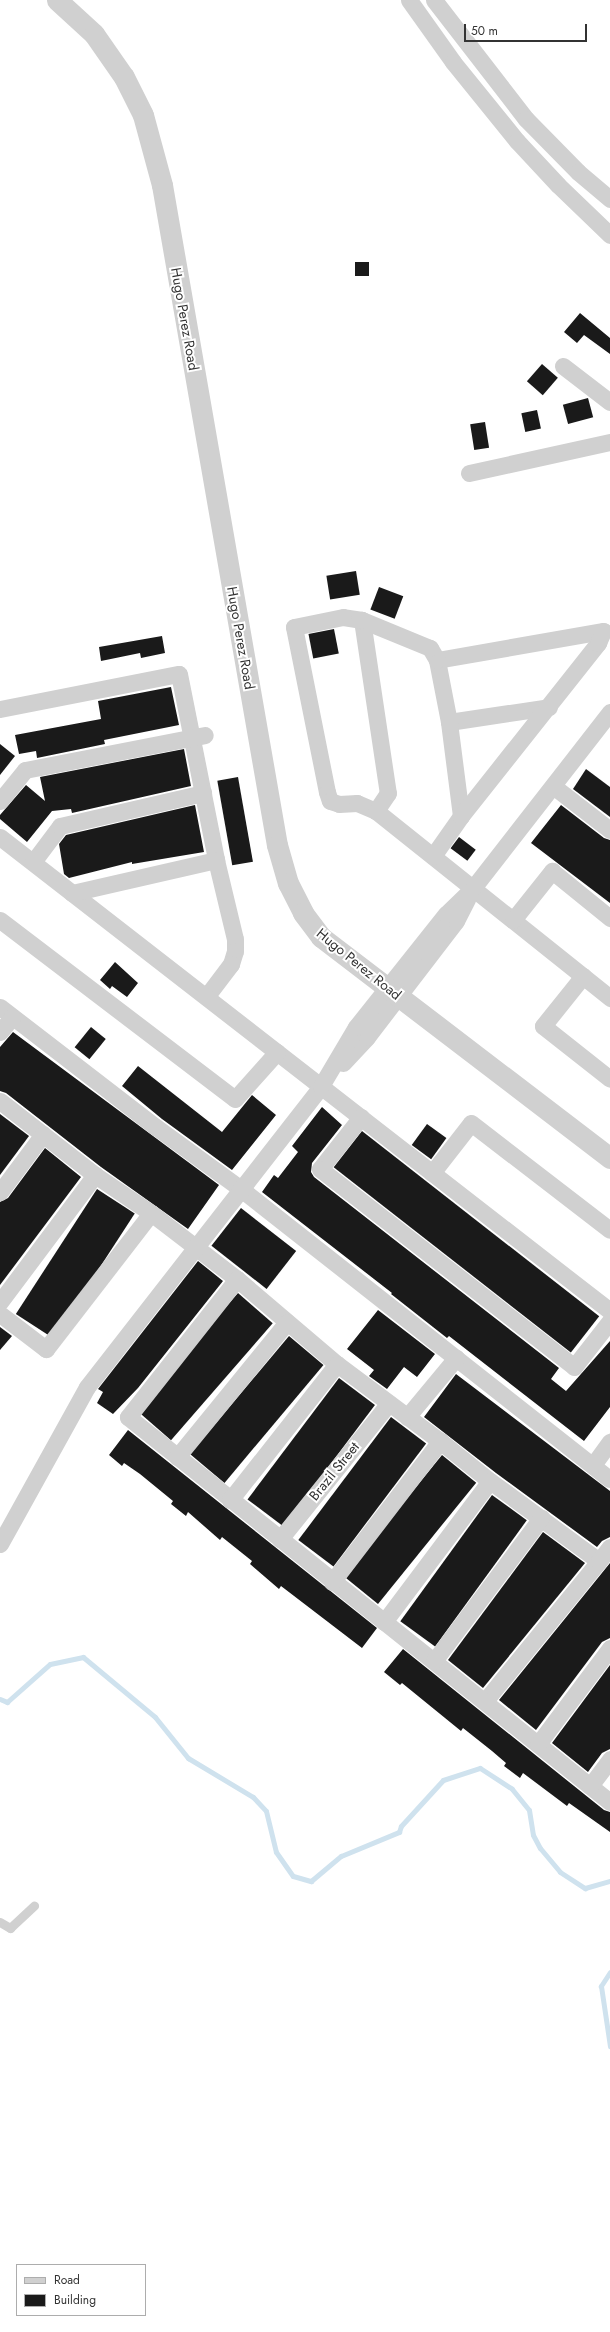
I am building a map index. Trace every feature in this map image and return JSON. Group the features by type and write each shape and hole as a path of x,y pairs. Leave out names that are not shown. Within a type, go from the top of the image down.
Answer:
{"street":[{"name":"Hugo Perez Road","path":"57,0 94,34 124,77 142,115 162,185 277,845 288,883 303,913 321,937 610,1158"},
{"path":"409,0 453,62 517,140 558,185 610,235"},
{"path":"434,0 526,119 578,172 610,199"},
{"path":"563,366 610,402"},
{"path":"469,473 610,442"},
{"path":"461,816 449,722 437,660 430,648 362,620 343,617 294,627 330,801 339,804 357,803 376,811 610,998"},
{"path":"362,620 388,793 376,811"},
{"path":"433,856 461,816 549,707 598,643 603,631 437,660"},
{"path":"0,709 179,674 199,736 203,793 216,860 235,939 235,951 231,964 206,997"},
{"path":"449,722 549,707"},
{"path":"0,1544 87,1387 321,1086 367,1037 393,992 456,921 473,888 610,712"},
{"path":"0,801 26,770 199,736"},
{"path":"553,786 610,830"},
{"path":"33,862 60,826 203,793"},
{"path":"0,837 610,1311"},
{"path":"72,893 216,860"},
{"path":"513,920 552,871 610,918"},
{"path":"0,920 235,1099 277,1052"},
{"path":"583,976 543,1026 610,1079"},
{"path":"0,1032 6,1012 156,1127 241,1189 610,1479"},
{"path":"0,1101 95,1175 151,1213 236,1279 336,1364 440,1441 490,1481 599,1561"},
{"path":"360,1117 320,1169 574,1367 610,1321"},
{"path":"432,1173 471,1123 610,1230"},
{"path":"0,1192 43,1134"},
{"path":"0,1302 95,1175"},
{"path":"0,1314 46,1349 151,1213"},
{"path":"236,1279 128,1417 332,1582 485,1701 610,1802"},
{"path":"177,1457 286,1322"},
{"path":"407,1417 456,1358"},
{"path":"230,1500 336,1364"},
{"name":"Brazil Street","path":"280,1539 389,1403"},
{"path":"332,1582 440,1441"},
{"path":"593,1465 610,1442"},
{"path":"384,1622 490,1481"},
{"path":"434,1661 542,1518"},
{"path":"485,1701 610,1547"},
{"path":"538,1744 610,1648"},
{"path":"590,1786 610,1759"}],"lane":[{"path":"0,1922 10,1928 34,1906"}],"building":[{"path":"355,262 369,262 369,276 355,276"},
{"path":"580,313 610,338 610,354 584,335 577,343 564,332"},
{"path":"542,364 558,378 543,395 527,381"},
{"path":"588,398 593,417 568,424 563,405"},
{"path":"537,410 541,429 525,432 521,413"},
{"path":"485,422 489,448 474,450 470,424"},
{"path":"356,571 360,595 330,599 326,576"},
{"path":"379,587 403,596 395,619 370,609"},
{"path":"334,629 339,654 313,659 308,634"},
{"path":"162,636 165,653 141,658 140,653 101,661 99,647"},
{"path":"171,687 179,725 104,740 105,744 37,758 36,751 19,754 15,735 101,719 98,701"},
{"path":"0,744 15,756 0,775"},
{"path":"184,749 191,786 72,813 71,809 52,811 27,842 0,819 0,815 26,785 45,801 40,777"},
{"path":"586,769 610,787 610,817 573,789"},
{"path":"238,777 253,862 232,865 217,781"},
{"path":"195,805 204,852 132,864 132,862 69,878 64,874 59,844 66,835"},
{"path":"561,805 604,838 610,840 610,903 531,843"},
{"path":"459,837 476,850 467,861 451,848"},
{"path":"115,962 138,983 127,997 112,986 110,989 100,980"},
{"path":"91,1027 106,1039 89,1059 75,1047"},
{"path":"13,1032 219,1185 188,1229 101,1167 6,1093 0,1091 0,1047"},
{"path":"138,1066 222,1132 252,1095 276,1115 232,1170 162,1119 122,1086"},
{"path":"322,1107 342,1125 312,1163 311,1172 314,1177 559,1368 551,1379 566,1391 610,1341 610,1407 584,1441 449,1336 447,1338 391,1294 392,1293 262,1192 274,1175 278,1178 298,1152 292,1146"},
{"path":"0,1114 29,1136 0,1175"},
{"path":"427,1124 446,1138 431,1159 412,1145"},
{"path":"362,1131 599,1316 571,1353 334,1167"},
{"path":"45,1148 81,1177 0,1285 0,1202 8,1198"},
{"path":"97,1189 135,1214 54,1338 16,1314"},
{"path":"241,1208 296,1251 267,1289 211,1246"},
{"path":"198,1261 223,1281 138,1388 113,1414 97,1403 103,1392 98,1389"},
{"path":"238,1293 273,1323 171,1440 136,1410"},
{"path":"378,1310 435,1354 417,1377 404,1367 387,1389 369,1376 374,1370 347,1349"},
{"path":"0,1327 12,1336 0,1350"},
{"path":"289,1336 323,1365 224,1483 190,1454"},
{"path":"456,1374 610,1491 610,1537 602,1541 597,1547 496,1473 424,1417"},
{"path":"339,1378 375,1405 283,1526 248,1499"},
{"path":"391,1417 426,1443 333,1566 298,1540"},
{"path":"128,1430 377,1628 362,1648 281,1586 279,1589 250,1564 252,1561 222,1537 220,1540 188,1512 186,1516 171,1504 173,1501 140,1474 124,1463 122,1466 109,1455"},
{"path":"442,1455 476,1483 378,1604 344,1576"},
{"path":"492,1495 527,1520 435,1646 400,1621"},
{"path":"543,1532 585,1563 483,1688 448,1660"},
{"path":"610,1563 610,1638 602,1642 536,1730 499,1700"},
{"path":"403,1649 604,1810 610,1812 610,1832 569,1803 567,1806 523,1773 520,1778 504,1766 506,1763 463,1728 461,1731 402,1683 400,1685 384,1672"},
{"path":"610,1665 610,1749 602,1753 588,1772 552,1743"}],"waterway":[{"path":"0,1699 7,1702 50,1664 83,1657 155,1717 188,1758 253,1797 266,1811 276,1852 293,1876 311,1881 341,1856 399,1832 401,1826 443,1780 480,1768 512,1789 529,1810 533,1835 540,1848 560,1872 585,1888 610,1881"},
{"path":"610,1972 601,1986 610,2046"}]}
